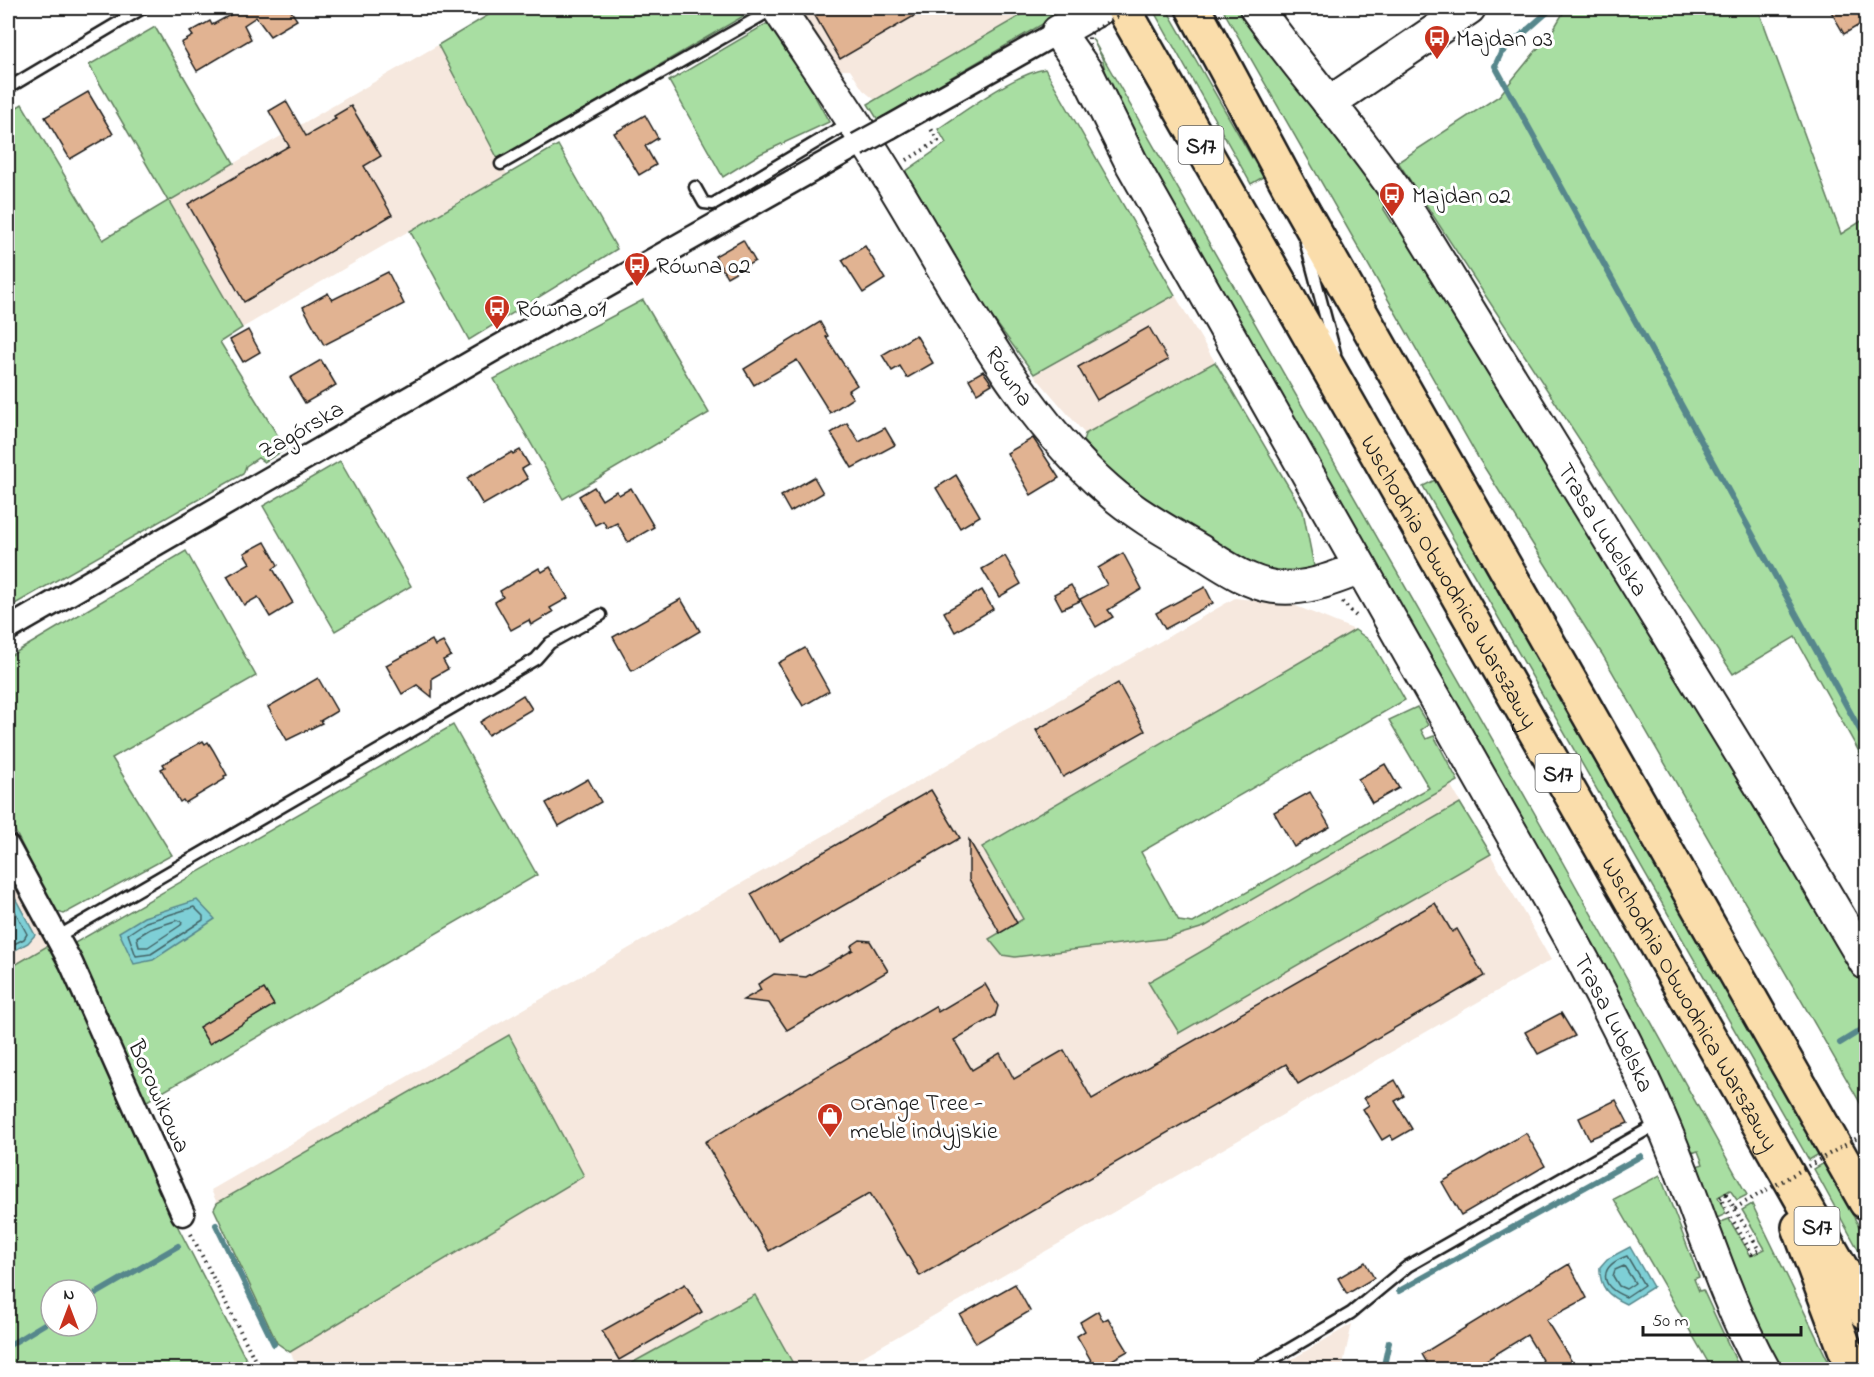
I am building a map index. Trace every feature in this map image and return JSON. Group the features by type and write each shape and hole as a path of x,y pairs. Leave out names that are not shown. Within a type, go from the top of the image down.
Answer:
{"highway":[{"name":"Wschodnia Obwodnica Warszawy","path":"1123,8 1866,1312"},
{"name":"S17","path":"1193,8 1293,194 1866,1202"},
{"path":"1767,1141 1853,1370"}],"street":[{"name":"Równa","path":"777,8 993,349 1033,406 1106,488 1165,530 1239,575 1255,582 1272,586 1307,586 1361,567"},
{"path":"1072,34 1100,8"},
{"name":"Trasa Lubelska","path":"1256,8 1372,155 1395,190 1767,795 1866,963"},
{"path":"1329,103 1469,8"},
{"name":"Zagórska","path":"8,629 622,277 855,133 890,127 1072,34"},
{"name":"Trasa Lubelska","path":"1072,34 1087,73 1132,164 1617,1024 1662,1121 1738,1320 1764,1370"},
{"name":"Borowikowa","path":"8,847 57,937 183,1214"}],"lane":[{"path":"8,88 143,8"},
{"path":"501,164 777,8"},
{"path":"695,187 704,203 713,204 855,133"},
{"path":"1293,194 1349,405"},
{"path":"57,937 526,665 536,659 550,643 601,615"},
{"path":"1254,1370 1351,1313 1408,1266 1662,1121"}],"path":[{"path":"1072,34 1089,36 1093,31 1132,8"},
{"path":"928,126 939,119"},
{"path":"908,159 938,141 933,132"},
{"path":"1735,1208 1866,1133"},
{"path":"1726,1194 1735,1208 1759,1250 1752,1254 1720,1197 1726,1194"},
{"path":"183,1214 260,1370"}],"shaded area":[{"path":"794,8 1028,8 1021,16 875,100 863,90 850,70 832,70"},
{"path":"438,45 507,174 242,328 169,201"},
{"path":"1175,295 1215,362 1085,434 1034,375"},
{"path":"1235,598 1291,604 1355,630 982,846 1141,852 1179,921 1193,923 1446,777 1551,960 841,1369 299,1369 290,1352 277,1343 214,1209 217,1203 211,1190"},
{"path":"8,867 49,945 8,969"},
{"path":"1352,1324 1342,1369 1275,1369"}],"green space":[{"path":"500,8 750,8 747,14 498,159 438,45"},
{"path":"1028,8 1070,8 878,120 868,104 1020,16"},
{"path":"1152,8 1166,8 1263,177 1251,184"},
{"path":"1222,8 1242,8 1360,156 1387,206 1383,208 1393,224 1398,222 1862,974 1866,982 1866,1074 1860,1077 1866,1088 1866,1113 1602,654 1479,459"},
{"path":"1566,8 1758,8 1841,234 1866,218 1866,764 1795,637 1733,674 1398,162 1499,96 1553,30"},
{"path":"773,20 829,122 760,154 723,177 669,81"},
{"path":"155,27 234,163 169,201 242,328 220,342 286,449 264,462 258,458 246,466 243,474 8,608 8,113 22,104 103,240 168,201 89,65"},
{"path":"1092,38 1563,863 1747,1195 1737,1200 1730,1190 1718,1197 1726,1214 1717,1218 1697,1166 1703,1164 1698,1151 1692,1153 1680,1121 1674,1124 1143,157 1110,90 1102,58"},
{"path":"1045,69 1175,295 1034,374 958,271 902,174 946,143 938,129 1005,85"},
{"path":"558,145 617,249 469,340 410,231"},
{"path":"643,300 709,413 563,499 494,379"},
{"path":"1215,362 1303,511 1315,571 1261,570 1132,494 1083,441 1085,434"},
{"path":"340,461 411,586 335,631 263,506"},
{"path":"1435,480 1819,1154 1809,1160 1423,486"},
{"path":"186,551 256,676 112,758 172,855 64,914 55,911 8,817 15,811 8,796 8,657"},
{"path":"1355,630 1372,642 1405,700 1141,852 1179,921 1193,923 1429,788 1389,720 1417,707 1428,725 1421,730 1426,739 1434,736 1458,781 1204,927 1168,938 1015,957 1002,955 989,939 1023,919 982,847"},
{"path":"453,725 537,875 142,1104 73,944"},
{"path":"1460,803 1491,854 1179,1033 1148,982"},
{"path":"49,945 179,1229 251,1369 8,1369 8,969"},
{"path":"509,1035 584,1176 290,1352 277,1343 214,1209 217,1203"},
{"path":"1824,1163 1866,1239 1866,1264 1814,1169"},
{"path":"1660,1175 1699,1277 1694,1279 1699,1291 1703,1290 1737,1363 1728,1369 1712,1369 1614,1199"},
{"path":"1752,1204 1832,1369 1778,1369 1713,1225 1729,1219 1751,1256 1765,1249 1742,1210"},
{"path":"755,1295 796,1369 621,1369"}],"water":[{"path":"8,885 35,935 28,943 8,954"},
{"path":"197,900 215,919 153,960 134,964 119,932 144,917"},
{"path":"1630,1247 1653,1287 1626,1304 1614,1298 1606,1290 1601,1280 1600,1267 1607,1259"}],"building":[{"path":"243,8 289,8 297,20 270,36 256,17 244,25 251,39 197,71 181,43 193,36 190,32 210,21 212,25"},
{"path":"825,8 928,8 840,59 814,14"},
{"path":"1829,8 1866,8 1866,21 1844,34"},
{"path":"88,92 113,134 70,159 45,117"},
{"path":"286,101 306,136 336,119 334,116 351,106 381,156 364,166 392,215 244,302 188,204 289,146 269,111"},
{"path":"645,115 658,138 645,146 656,165 639,175 614,133"},
{"path":"743,240 755,261 727,277 715,256"},
{"path":"865,246 885,279 863,293 842,260"},
{"path":"388,272 404,304 324,345 303,307 328,293 332,300"},
{"path":"820,322 828,336 826,337 857,385 848,391 853,398 830,413 797,360 754,385 744,369"},
{"path":"1149,327 1168,360 1097,400 1078,367"},
{"path":"248,330 260,352 243,362 230,340"},
{"path":"916,335 933,363 907,378 900,366 892,371 882,355"},
{"path":"321,360 336,385 305,403 290,378"},
{"path":"983,371 992,384 977,393 969,379"},
{"path":"847,423 859,442 885,428 895,445 852,468 831,433"},
{"path":"1033,438 1059,478 1031,495 1007,453"},
{"path":"520,450 529,465 522,469 528,479 483,505 467,478 512,452 513,454"},
{"path":"956,475 980,516 960,528 936,488"},
{"path":"814,477 823,493 790,512 781,496"},
{"path":"594,487 602,500 616,491 619,495 631,488 654,527 628,542 617,523 607,528 603,521 595,525 579,496"},
{"path":"265,542 278,565 273,569 293,603 270,617 258,597 244,605 227,576 250,563 244,553"},
{"path":"1123,553 1142,589 1108,610 1113,617 1096,627 1080,599 1107,585 1098,568"},
{"path":"1005,556 1021,584 999,597 982,569"},
{"path":"550,567 568,598 550,608 553,612 531,625 529,620 511,630 495,602 503,597 500,591 539,568 542,572"},
{"path":"1071,585 1080,601 1062,609 1054,594"},
{"path":"1205,587 1213,603 1165,629 1156,613"},
{"path":"982,590 993,609 955,632 944,612"},
{"path":"681,599 700,631 632,671 613,637"},
{"path":"432,640 435,646 443,642 451,656 443,660 448,669 432,678 432,697 417,685 402,694 386,665"},
{"path":"805,648 829,691 803,706 778,663"},
{"path":"318,678 337,711 320,721 322,723 287,740 268,707"},
{"path":"1118,683 1145,731 1063,777 1036,730"},
{"path":"523,695 532,709 488,735 480,722"},
{"path":"203,741 205,744 208,742 227,775 224,776 225,779 185,803 183,800 180,802 161,769 165,767 163,764"},
{"path":"1385,764 1399,788 1372,803 1358,779"},
{"path":"588,779 601,802 559,826 546,803"},
{"path":"931,790 960,838 779,943 751,894"},
{"path":"1310,792 1330,827 1294,847 1274,812"},
{"path":"969,840 1017,923 1000,933 969,879"},
{"path":"1435,903 1452,932 1457,929 1484,976 1298,1084 1286,1064 920,1276 870,1193 769,1251 705,1142 935,1006 938,1012 985,984 998,1006 995,1016 954,1040 972,1070 1000,1053 1014,1079 1064,1050 1092,1099"},
{"path":"860,940 870,941 888,971 787,1030 769,1003 743,1000 761,990 758,984 774,974 806,977 853,950 851,946"},
{"path":"264,989 274,1005 209,1044 199,1027"},
{"path":"1561,1013 1575,1036 1538,1054 1525,1032"},
{"path":"1395,1080 1404,1096 1395,1101 1412,1129 1393,1140 1390,1135 1382,1140 1363,1109 1369,1105 1364,1098"},
{"path":"1616,1100 1628,1123 1589,1139 1579,1118"},
{"path":"1526,1133 1545,1166 1461,1215 1442,1182"},
{"path":"1365,1262 1374,1278 1347,1294 1338,1278"},
{"path":"1569,1264 1587,1298 1546,1320 1577,1370 1548,1370 1527,1335 1470,1370 1431,1370 1422,1354"},
{"path":"685,1284 702,1312 619,1360 602,1331"},
{"path":"1015,1284 1030,1311 976,1343 960,1315"},
{"path":"1098,1311 1103,1321 1108,1318 1128,1351 1096,1369 1077,1336 1085,1331 1080,1322"}],"waterway":[{"path":"1552,8 1501,53 1495,66 1866,741"},
{"path":"1840,1043 1866,1027"},
{"path":"1399,1291 1641,1156"},
{"path":"216,1225 274,1344"},
{"path":"99,1292 178,1246"},
{"path":"8,1346 39,1327"},
{"path":"1383,1370 1389,1342"}],"place":[{"name":"Majdan 03","path":"1437,61"},
{"name":"Majdan 02","path":"1392,218"},
{"name":"Równa 02","path":"637,288"},
{"name":"Równa 01","path":"497,331"},
{"name":"Orange Tree - meble indyjskie","path":"830,1139"}]}
